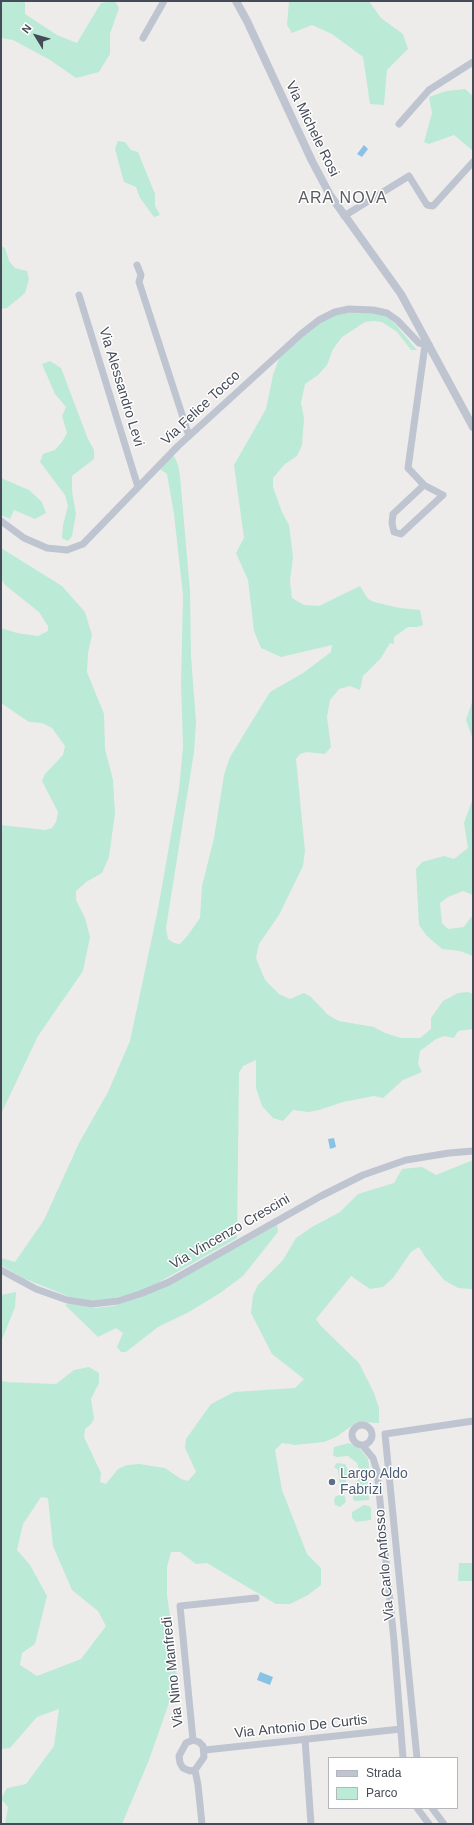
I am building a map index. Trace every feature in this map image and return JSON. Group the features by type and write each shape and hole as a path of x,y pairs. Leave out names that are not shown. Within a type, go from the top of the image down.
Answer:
{"street":[{"path":"144,38 164,1"},
{"name":"Via Michele Rosi","path":"236,1 247,21 312,161 330,195 401,294 427,345 473,427"},
{"path":"399,124 429,90 473,62"},
{"path":"344,216 409,176 427,204 433,206 473,162"},
{"path":"137,265 142,276 139,282 189,436"},
{"name":"Via Alessandro Levi","path":"78,295 138,487"},
{"name":"Via Felice Tocco","path":"1,521 18,534 39,546 58,550 74,549 83,544 189,436 305,330 335,312 349,309 373,310 386,313 398,320 418,342 427,345"},
{"path":"424,485 393,514 392,523 394,532 401,534 443,495 424,485 408,468 427,345"},
{"name":"Via Vincenzo Crescini","path":"1,1270 36,1289 67,1300 92,1304 118,1301 169,1282 321,1196 369,1173 406,1160 473,1151"},
{"path":"372,1434 385,1434 473,1421"},
{"path":"363,1446 370,1442 372,1434 370,1429 364,1425 359,1425 354,1428 351,1434 352,1440 356,1444 363,1446 373,1458 377,1471 394,1641 403,1757"},
{"name":"Via Carlo Anfosso","path":"385,1434 416,1757"},
{"name":"Via Nino Manfredi","path":"193,1740 180,1606 256,1598"},
{"path":"394,1641 405,1639"},
{"name":"Via Antonio De Curtis","path":"205,1750 401,1728"},
{"path":"305,1739 312,1824"},
{"path":"195,1770 190,1771 183,1768 180,1763 179,1756 186,1743 193,1740 199,1742 205,1750 204,1757 195,1770 202,1824"},
{"path":"418,1809 429,1824"},
{"path":"433,1809 444,1824"}],"green space":[{"path":"1,1 12,1 14,3 15,1 25,1 25,14 57,35 77,43 101,3 115,1 119,8 110,34 110,54 99,72 76,78 50,60 13,40 1,38"},
{"path":"289,1 369,1 381,18 403,34 408,49 387,70 384,105 370,104 363,57 332,34 312,25 292,33 287,25"},
{"path":"465,89 473,96 473,151 454,135 429,144 424,142 432,113 429,97 446,91"},
{"path":"118,141 125,142 131,150 138,152 155,194 155,206 160,215 154,217 140,198 136,187 124,182 115,149"},
{"path":"1,246 5,248 9,261 15,268 27,271 29,279 25,293 7,308 1,309"},
{"path":"343,311 381,313 390,318 417,350 411,350 397,332 382,322 365,322 342,337 333,349 327,365 318,375 305,384 301,403 304,418 302,445 297,456 285,464 273,478 273,487 282,512 289,525 293,557 290,581 292,598 304,605 319,606 360,586 368,599 374,602 400,608 420,610 423,625 408,627 394,637 394,644 390,643 381,658 363,676 360,690 350,686 339,689 330,700 327,717 331,747 325,754 306,752 300,754 296,759 305,851 303,866 279,915 259,944 256,958 265,980 279,994 290,999 304,993 311,997 328,1015 339,1021 374,1027 385,1033 401,1038 420,1038 431,1029 431,1018 443,1001 458,993 468,992 473,994 473,1029 458,1031 454,1038 444,1036 436,1039 420,1051 418,1064 422,1072 403,1080 383,1098 374,1096 343,1102 309,1112 293,1110 283,1121 273,1118 262,1106 256,1088 256,1060 243,1066 239,1073 237,1238 154,1285 133,1294 89,1301 70,1297 23,1278 1,1265 1,1258 15,1262 44,1220 79,1143 108,1092 130,1041 158,909 179,789 183,747 181,684 183,595 174,514 167,474 161,470 163,462 174,456 178,465 180,476 190,591 191,656 196,722 194,752 166,928 168,939 174,943 180,944 200,918 202,886 214,838 224,775 230,757 270,692 303,673 331,652 332,645 281,657 261,648 254,631 248,580 236,553 244,538 234,465 266,409 273,375 280,356 316,323"},
{"path":"50,361 61,368 88,439 94,450 94,459 72,476 72,491 76,514 72,536 68,541 62,538 63,525 68,506 65,495 40,462 43,454 55,450 67,433 62,416 66,407 55,394 42,364"},
{"path":"1,478 29,490 42,502 46,513 35,519 14,510 10,519 1,515"},
{"path":"1,548 62,586 85,612 92,635 88,653 87,672 104,714 105,749 113,780 115,813 109,857 102,873 86,882 76,891 76,900 85,918 90,937 83,971 38,1036 1,1114 1,825 45,830 52,828 56,822 58,812 42,781 45,774 63,755 65,746 52,728 42,723 29,722 1,703 1,628 17,633 38,636 48,631 48,626 39,612 5,585 1,579"},
{"path":"473,699 473,740 466,720"},
{"path":"473,798 473,895 463,891 448,897 440,903 442,923 448,929 464,927 471,917 473,917 473,956 460,951 442,949 427,936 419,925 416,869 422,862 444,856 454,859 468,848 464,823"},
{"path":"473,1160 473,1288 458,1288 444,1280 419,1247 411,1252 393,1278 383,1287 370,1289 351,1276 316,1319 321,1326 359,1363 374,1393 379,1408 379,1423 357,1422 336,1437 324,1442 295,1445 282,1443 275,1450 282,1490 307,1554 321,1568 321,1585 308,1595 290,1604 276,1604 207,1563 196,1564 180,1552 171,1552 167,1567 167,1596 173,1634 177,1680 149,1760 122,1824 5,1824 8,1807 1,1799 7,1788 26,1784 54,1746 59,1709 37,1717 10,1748 1,1749 1,1380 5,1382 56,1384 74,1370 89,1367 99,1373 99,1383 91,1399 94,1419 85,1429 84,1437 101,1473 100,1482 106,1484 118,1469 127,1465 139,1464 165,1468 181,1479 188,1481 196,1472 185,1448 186,1439 211,1404 234,1392 295,1388 304,1379 272,1354 251,1313 253,1295 258,1285 283,1260 296,1238 312,1227 340,1212 358,1194 394,1183 402,1169 422,1167 436,1175","holes":["41,1497 48,1498 53,1546 72,1590 98,1611 106,1626 81,1659 37,1676 20,1665 22,1653 35,1644 47,1596 30,1565 17,1550 23,1524"]},
{"path":"277,1225 278,1232 243,1276 220,1293 189,1312 158,1327 126,1352 121,1352 117,1347 123,1333 116,1328 98,1337 65,1305 69,1304 95,1308 113,1306 139,1298 173,1282"},
{"path":"16,1292 15,1307 1,1342 1,1295"},
{"name":"Largo Aldo Fabrizi","path":"349,1443 360,1449 368,1459 369,1466 367,1476 369,1500 355,1501 353,1499 354,1486 360,1473 357,1463 348,1456 336,1457 333,1455 334,1447"},
{"name":"Largo Aldo Fabrizi","path":"337,1463 345,1464 348,1470 344,1494 346,1502 340,1507 335,1505 334,1500 335,1497 341,1494 338,1470 334,1467"},
{"name":"Largo Aldo Fabrizi","path":"364,1505 371,1508 371,1520 356,1522 352,1518 352,1512"},
{"path":"459,1563 473,1563 473,1581 458,1581"}],"water":[{"path":"364,145 368,149 362,157 357,154"},
{"path":"334,1138 336,1147 330,1149 328,1139"},
{"path":"260,1672 273,1677 270,1685 257,1680"}],"place":[{"name":"Largo Aldo Fabrizi","path":"332,1482"}],"district":[{"name":"ARA NOVA","path":"343,199"}]}
